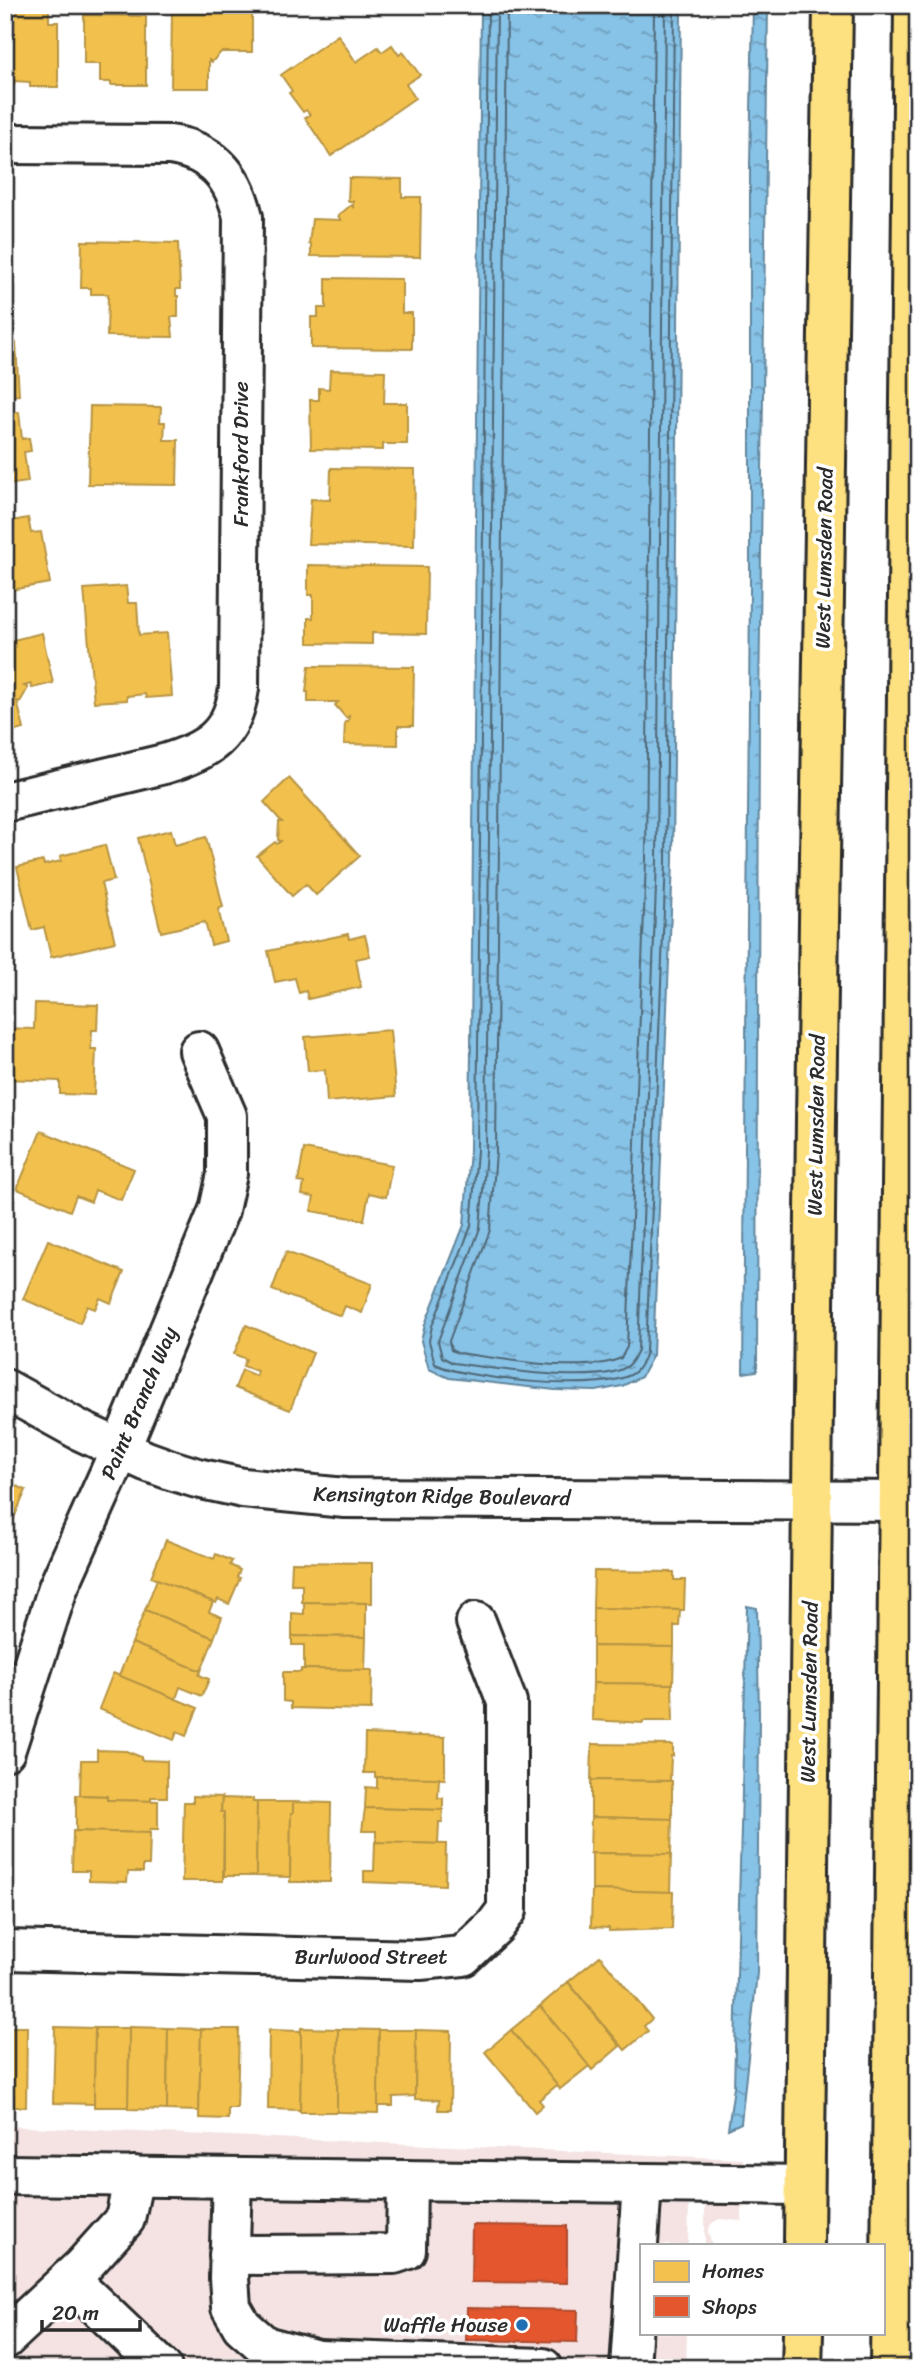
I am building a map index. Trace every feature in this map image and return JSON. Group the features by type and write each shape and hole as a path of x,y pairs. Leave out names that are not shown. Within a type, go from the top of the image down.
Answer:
{"main road":[{"name":"West Lumsden Road","path":"804,2244 811,1500 832,5"},
{"path":"890,2368 909,1501 914,5"},
{"path":"802,2368 803,2334"}],"street":[{"name":"Frankford Drive","path":"5,144 187,147 211,161 226,175 239,200 243,217 239,688 234,713 220,736 201,751 189,756 5,802"},
{"name":"Paint Branch Way","path":"5,1751 58,1588 120,1450 219,1210 227,1174 226,1116 199,1051"},
{"name":"Kensington Ridge Boulevard","path":"5,1389 43,1412 120,1450 171,1470 225,1484 281,1493 345,1498 909,1501"},
{"name":"Burlwood Street","path":"5,1950 420,1960 463,1956 495,1926 506,1910 507,1702 476,1622"},
{"path":"5,2175 804,2185"},
{"path":"5,2339 69,2279 125,2219 134,2176"},
{"path":"232,2178 229,2255 231,2307 242,2326 265,2346 318,2364 543,2368"},
{"path":"229,2255 394,2254 405,2250 407,2180"},
{"path":"630,2368 642,2183"},
{"path":"69,2279 162,2368"}],"shaded area":[{"path":"5,2126 743,2159 742,2221 719,2219 711,2224 708,2232 712,2244 705,2244 705,2202 5,2180"},
{"path":"5,2195 689,2206 688,2244 640,2244 640,2334 687,2334 686,2368 5,2368"}],"water":[{"path":"481,5 681,5 673,862 653,1355 641,1377 622,1386 596,1391 555,1390 449,1378 429,1369 421,1341 425,1324 464,1225 470,1150"},
{"path":"753,5 768,5 759,707 757,1371 743,1373 750,589 750,165"},
{"path":"747,1606 757,1608 757,1973 741,2123 728,2129 734,2087"}],"building: Homes":[{"path":"5,5 49,5 49,22 58,22 58,87 30,87 30,82 14,81 14,85 5,85"},
{"path":"172,5 252,5 252,52 221,52 212,62 209,60 209,88 171,88"},
{"path":"84,15 146,16 146,85 111,85 111,82 100,82 100,64 84,64"},
{"path":"338,35 356,62 378,47 382,52 392,45 399,55 403,52 420,75 406,84 415,98 331,156 305,118 310,115 306,110 303,112 289,93 292,91 281,75"},
{"path":"349,178 402,179 402,197 421,197 420,257 311,256 309,244 312,219 341,220 338,216 351,205 353,207 353,201 348,201"},
{"path":"82,241 178,243 180,289 176,289 178,317 171,317 173,337 107,336 108,294 91,294 91,288 81,288"},
{"path":"326,278 402,279 402,313 412,313 412,349 311,348 311,317 318,317 318,308 326,308"},
{"path":"5,327 11,327 12,344 16,343 19,395 5,396"},
{"path":"330,370 385,371 384,403 407,403 407,444 383,444 383,450 311,449 310,400 319,400 319,388 329,389"},
{"path":"90,406 161,407 160,422 165,422 164,440 178,440 177,485 88,484"},
{"path":"19,412 22,439 29,438 31,451 24,452 28,482 6,485 5,495 5,413"},
{"path":"331,468 415,469 414,546 308,544 311,499 330,500"},
{"path":"5,513 7,522 28,518 31,533 41,532 50,583 5,591"},
{"path":"308,565 427,567 426,634 372,633 372,644 308,643 308,618 313,618 313,595 308,595"},
{"path":"126,586 128,603 137,603 139,635 167,633 172,696 146,698 145,694 127,696 127,700 94,702 84,589"},
{"path":"42,633 53,683 32,688 31,684 24,686 28,688 20,702 17,701 24,729 5,733 5,642"},
{"path":"309,666 414,667 413,726 398,726 398,745 344,744 345,722 348,722 349,716 346,718 335,705 338,702 308,702 306,692"},
{"path":"289,778 360,856 316,895 306,884 292,896 257,856 275,842 277,844 281,841 278,840 279,822 282,822 264,802"},
{"path":"171,830 175,845 206,837 223,907 218,909 226,941 211,945 205,922 161,932 138,838"},
{"path":"105,845 114,880 101,883 115,942 51,957 44,927 32,930 17,867 43,861 44,865 61,861 60,856"},
{"path":"348,934 349,939 365,935 370,956 356,959 361,987 308,999 306,991 299,993 295,978 275,982 268,951"},
{"path":"35,1003 98,1005 97,1030 92,1030 91,1049 96,1049 94,1095 60,1094 60,1081 5,1079 5,1028 34,1029"},
{"path":"390,1030 396,1096 327,1102 325,1070 308,1071 305,1037"},
{"path":"41,1131 134,1169 121,1200 95,1190 91,1202 76,1196 70,1211 17,1189"},
{"path":"304,1149 392,1165 386,1197 369,1193 364,1220 311,1211 314,1197 302,1195 304,1183 298,1182"},
{"path":"48,1240 124,1272 111,1303 100,1298 95,1309 87,1306 80,1323 23,1299"},
{"path":"286,1252 372,1284 362,1313 345,1306 341,1316 272,1290"},
{"path":"246,1325 313,1353 290,1410 235,1388 242,1370 256,1376 257,1371 243,1366 246,1359 234,1354"},
{"path":"5,1481 26,1490 10,1527 5,1525"},
{"path":"166,1540 214,1559 216,1554 232,1561 230,1565 240,1570 237,1577 240,1578 229,1604 218,1599 216,1603 151,1577"},
{"path":"292,1562 372,1563 372,1603 302,1602 302,1584 291,1584"},
{"path":"594,1571 674,1572 674,1580 685,1580 684,1610 593,1608"},
{"path":"157,1579 213,1602 209,1612 222,1617 214,1638 145,1610"},
{"path":"304,1602 366,1603 366,1637 292,1636 292,1613 304,1614"},
{"path":"593,1608 680,1610 679,1626 674,1626 674,1647 593,1646"},
{"path":"145,1610 214,1638 201,1671 132,1643"},
{"path":"292,1636 366,1637 365,1670 304,1669 304,1645 292,1645"},
{"path":"132,1643 201,1671 199,1675 209,1679 202,1696 180,1687 176,1699 119,1676"},
{"path":"593,1646 674,1647 673,1684 593,1683"},
{"path":"301,1669 372,1670 371,1710 291,1708 291,1702 283,1701 283,1672 301,1672"},
{"path":"113,1673 198,1708 186,1736 177,1732 174,1740 99,1709"},
{"path":"593,1683 672,1684 673,1721 643,1723 592,1720"},
{"path":"365,1734 445,1737 445,1779 375,1777 375,1773 364,1773"},
{"path":"592,1744 673,1745 670,1781 591,1780"},
{"path":"97,1750 126,1751 141,1757 141,1760 167,1761 167,1797 151,1797 151,1801 107,1800 107,1796 80,1795 81,1760 97,1760"},
{"path":"377,1777 439,1778 438,1798 443,1798 443,1810 365,1808 366,1787 377,1788"},
{"path":"591,1780 672,1781 672,1819 591,1817"},
{"path":"76,1795 107,1796 107,1800 158,1801 158,1829 150,1829 150,1833 76,1831"},
{"path":"193,1796 222,1797 223,1881 182,1881 184,1802 193,1802"},
{"path":"222,1798 253,1799 253,1802 257,1802 256,1876 224,1876"},
{"path":"257,1802 293,1802 290,1877 256,1876"},
{"path":"293,1802 331,1803 330,1882 290,1882"},
{"path":"365,1808 443,1810 442,1822 439,1822 438,1844 376,1843 376,1831 362,1831"},
{"path":"591,1817 672,1819 671,1854 590,1853"},
{"path":"73,1831 150,1833 149,1865 143,1865 143,1872 128,1872 127,1882 89,1881 89,1871 72,1871"},
{"path":"375,1842 446,1844 445,1885 364,1882 364,1871 374,1871"},
{"path":"592,1853 671,1854 670,1892 592,1890"},
{"path":"592,1890 673,1892 672,1929 609,1931 609,1928 591,1927"},
{"path":"600,1956 652,2019 644,2026 648,2031 625,2050 568,1982"},
{"path":"568,1982 620,2046 592,2070 540,2006"},
{"path":"540,2006 589,2066 560,2089 511,2030"},
{"path":"5,2027 27,2027 26,2107 14,2107 14,2096 5,2096"},
{"path":"55,2027 95,2028 94,2104 53,2103"},
{"path":"129,2027 168,2028 167,2110 128,2109"},
{"path":"95,2028 129,2028 128,2107 94,2107"},
{"path":"168,2028 201,2029 199,2111 167,2110"},
{"path":"301,2028 338,2029 337,2112 300,2112"},
{"path":"201,2029 239,2029 237,2108 228,2108 228,2119 199,2118"},
{"path":"338,2029 379,2030 378,2113 337,2112"},
{"path":"269,2030 301,2031 300,2110 268,2109"},
{"path":"379,2030 416,2030 415,2096 393,2097 393,2106 378,2106"},
{"path":"416,2030 451,2031 450,2110 438,2110 439,2100 415,2099"},
{"path":"511,2030 557,2085 539,2100 543,2105 535,2112 485,2052"}],"building: Shops":[{"path":"472,2225 567,2226 567,2283 471,2282"},
{"name":"Waffle House","path":"467,2308 578,2310 577,2342 466,2340"}],"place":[{"name":"Waffle House","path":"522,2325"}]}
